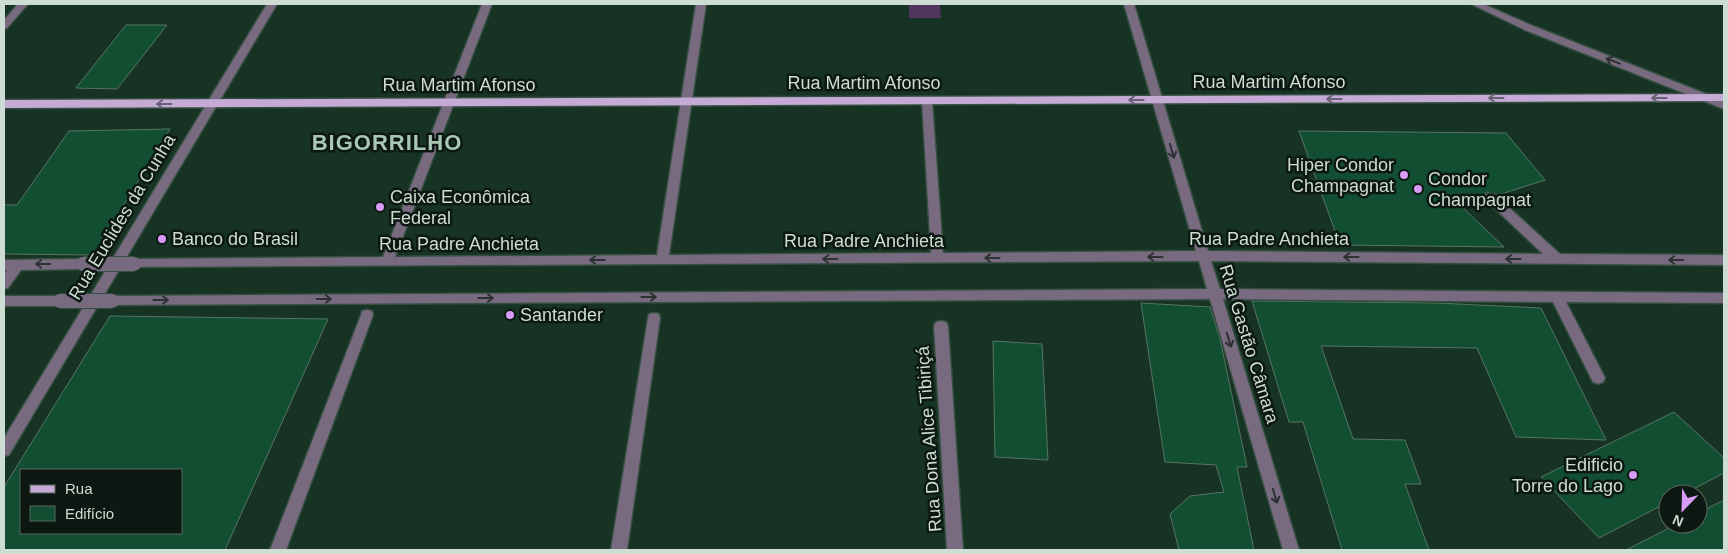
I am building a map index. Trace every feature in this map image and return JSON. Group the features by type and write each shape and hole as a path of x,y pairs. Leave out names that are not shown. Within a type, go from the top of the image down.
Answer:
{"main road":[{"name":"Rua Martim Afonso","path":"4,104 1724,98"}],"street":[{"path":"4,26 24,4"},
{"name":"Rua Euclides da Cunha","path":"4,450 272,4"},
{"path":"387,262 487,4"},
{"path":"662,260 700,4"},
{"name":"Rua Gastão Câmara","path":"1129,4 1291,550"},
{"path":"1476,4 1529,28 1724,105"},
{"path":"927,101 936,258"},
{"path":"1490,197 1557,259"},
{"name":"Rua Padre Anchieta","path":"4,265 1204,256 1724,260"},
{"path":"4,284 17,265"},
{"path":"4,301 1215,294 1724,298"},
{"path":"1557,296 1598,378"},
{"path":"278,550 367,315"},
{"path":"619,550 654,318"},
{"name":"Rua Dona Alice Tibiriçá","path":"941,326 954,550"}],"shaded area":[{"path":"909,4 940,4 941,18 909,18"}],"building":[{"path":"126,25 167,25 117,89 76,88"},
{"path":"170,129 123,206 126,206 94,255 4,254 4,205 17,205 69,131"},
{"name":"Condor Champagnat","path":"1299,131 1506,133 1545,180 1498,195 1486,192 1483,199 1460,205 1504,247 1340,245"},
{"path":"1252,301 1437,303 1541,308 1606,440 1516,437 1477,348 1321,346 1353,439 1405,440 1421,484 1405,484 1429,550 1342,550 1303,422 1289,422"},
{"path":"1141,303 1210,307 1220,339 1247,467 1237,467 1254,550 1179,550 1170,514 1190,496 1224,492 1216,465 1165,462"},
{"path":"110,316 328,319 225,550 4,550 4,487"},
{"path":"993,341 1042,344 1048,460 995,457"},
{"name":"Edificio Torre do Lago","path":"1674,412 1724,458 1724,473 1703,484 1658,484 1658,507 1599,538 1541,477"},
{"path":"1724,500 1724,550 1626,550 1658,534 1708,534 1708,508"}],"place":[{"name":"Hiper Condor Champagnat","path":"1404,175"},
{"name":"Condor Champagnat","path":"1418,189"},
{"name":"Caixa Econômica Federal","path":"380,207"},
{"name":"Banco do Brasil","path":"162,239"},
{"name":"Santander","path":"510,315"},
{"name":"Edificio Torre do Lago","path":"1633,475"}],"district":[{"name":"BIGORRILHO","path":"387,142"}]}
